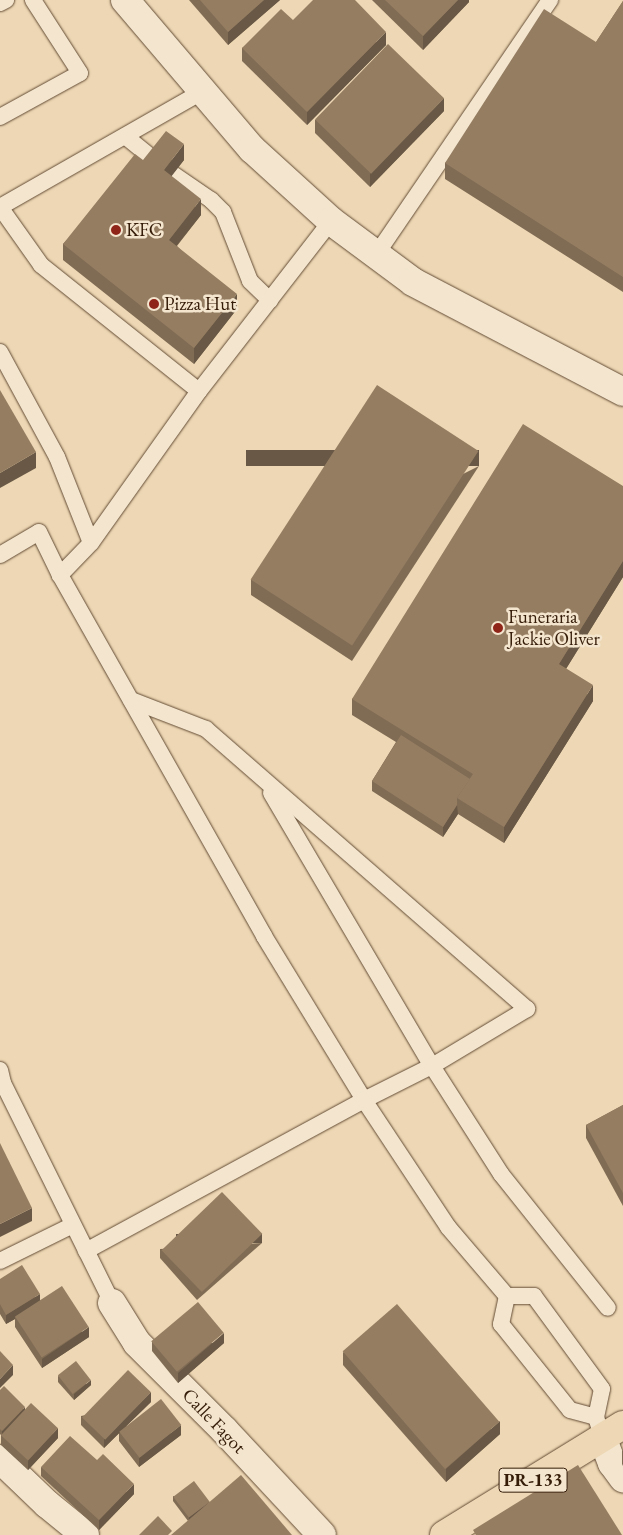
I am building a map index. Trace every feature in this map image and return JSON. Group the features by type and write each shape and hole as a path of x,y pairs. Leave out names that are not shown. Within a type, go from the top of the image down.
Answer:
{"main road":[{"name":"PR-133","path":"444,1535 607,1427"}],"street":[{"path":"125,0 252,149 331,221 413,282 623,392"},
{"name":"Calle Fagot","path":"112,1303 137,1343 225,1431 322,1535"},
{"path":"607,1427 612,1463 623,1478"},
{"path":"0,1459 47,1504 85,1535"}],"lane":[{"path":"0,3 6,0"},
{"path":"0,117 80,73 33,0"},
{"path":"376,255 550,0"},
{"path":"199,390 41,265 0,207 203,91"},
{"path":"125,136 155,160"},
{"path":"173,174 211,200 223,212 250,281 270,300"},
{"path":"60,575 92,543 199,390 331,221"},
{"path":"0,352 56,457 92,543"},
{"path":"0,555 39,532 60,575 264,936 364,1100 448,1227 507,1296 534,1296 602,1389 607,1427"},
{"path":"86,1251 364,1100 432,1066 526,1009 206,729 131,700"},
{"path":"264,781 432,1066 501,1174 608,1308"},
{"path":"0,1070 3,1083 112,1303"},
{"path":"0,1261 73,1225"},
{"path":"507,1296 501,1324 570,1410 607,1427"}],"building":[{"path":"200,0 264,0 228,32"},
{"path":"313,0 355,0 386,32 307,112 242,48 281,9 293,20"},
{"path":"385,0 458,0 423,36"},
{"path":"623,1 623,277 445,163 544,9 596,42"},
{"path":"388,44 444,98 371,174 315,120"},
{"path":"166,131 184,144 164,170 201,199 169,240 237,294 194,348 63,244 135,154 143,160"},
{"path":"377,385 478,451 352,645 251,580"},
{"path":"0,390 36,452 0,473"},
{"name":"Funeraria Jackie Oliver","path":"523,424 623,486 623,561 559,664 593,685 504,827 457,798 473,774 352,699"},
{"path":"401,735 470,779 457,798 457,805 443,827 372,781"},
{"path":"623,1105 623,1193 586,1125"},
{"path":"0,1143 32,1208 0,1224"},
{"path":"222,1192 262,1234 202,1292 162,1250"},
{"path":"22,1265 40,1294 6,1315 0,1304 0,1279"},
{"path":"62,1286 89,1327 42,1358 15,1316"},
{"path":"198,1302 224,1333 177,1372 151,1341"},
{"path":"397,1304 499,1422 445,1469 343,1351"},
{"path":"0,1351 13,1365 0,1379"},
{"path":"76,1361 91,1380 73,1394 58,1375"},
{"path":"128,1370 151,1392 105,1440 82,1417"},
{"path":"4,1386 25,1407 2,1431 0,1429 0,1390"},
{"path":"161,1399 181,1425 140,1458 119,1432"},
{"path":"31,1403 58,1428 28,1460 1,1435"},
{"path":"70,1436 97,1460 103,1454 134,1484 99,1520 41,1467"},
{"path":"578,1465 622,1535 476,1535 473,1530"},
{"path":"241,1475 292,1535 171,1535"},
{"path":"194,1481 210,1502 189,1517 173,1497"},
{"path":"158,1516 172,1531 168,1535 139,1535"}],"place":[{"name":"KFC","path":"116,230"},
{"name":"Pizza Hut","path":"154,304"},
{"name":"Funeraria Jackie Oliver","path":"498,628"}]}
